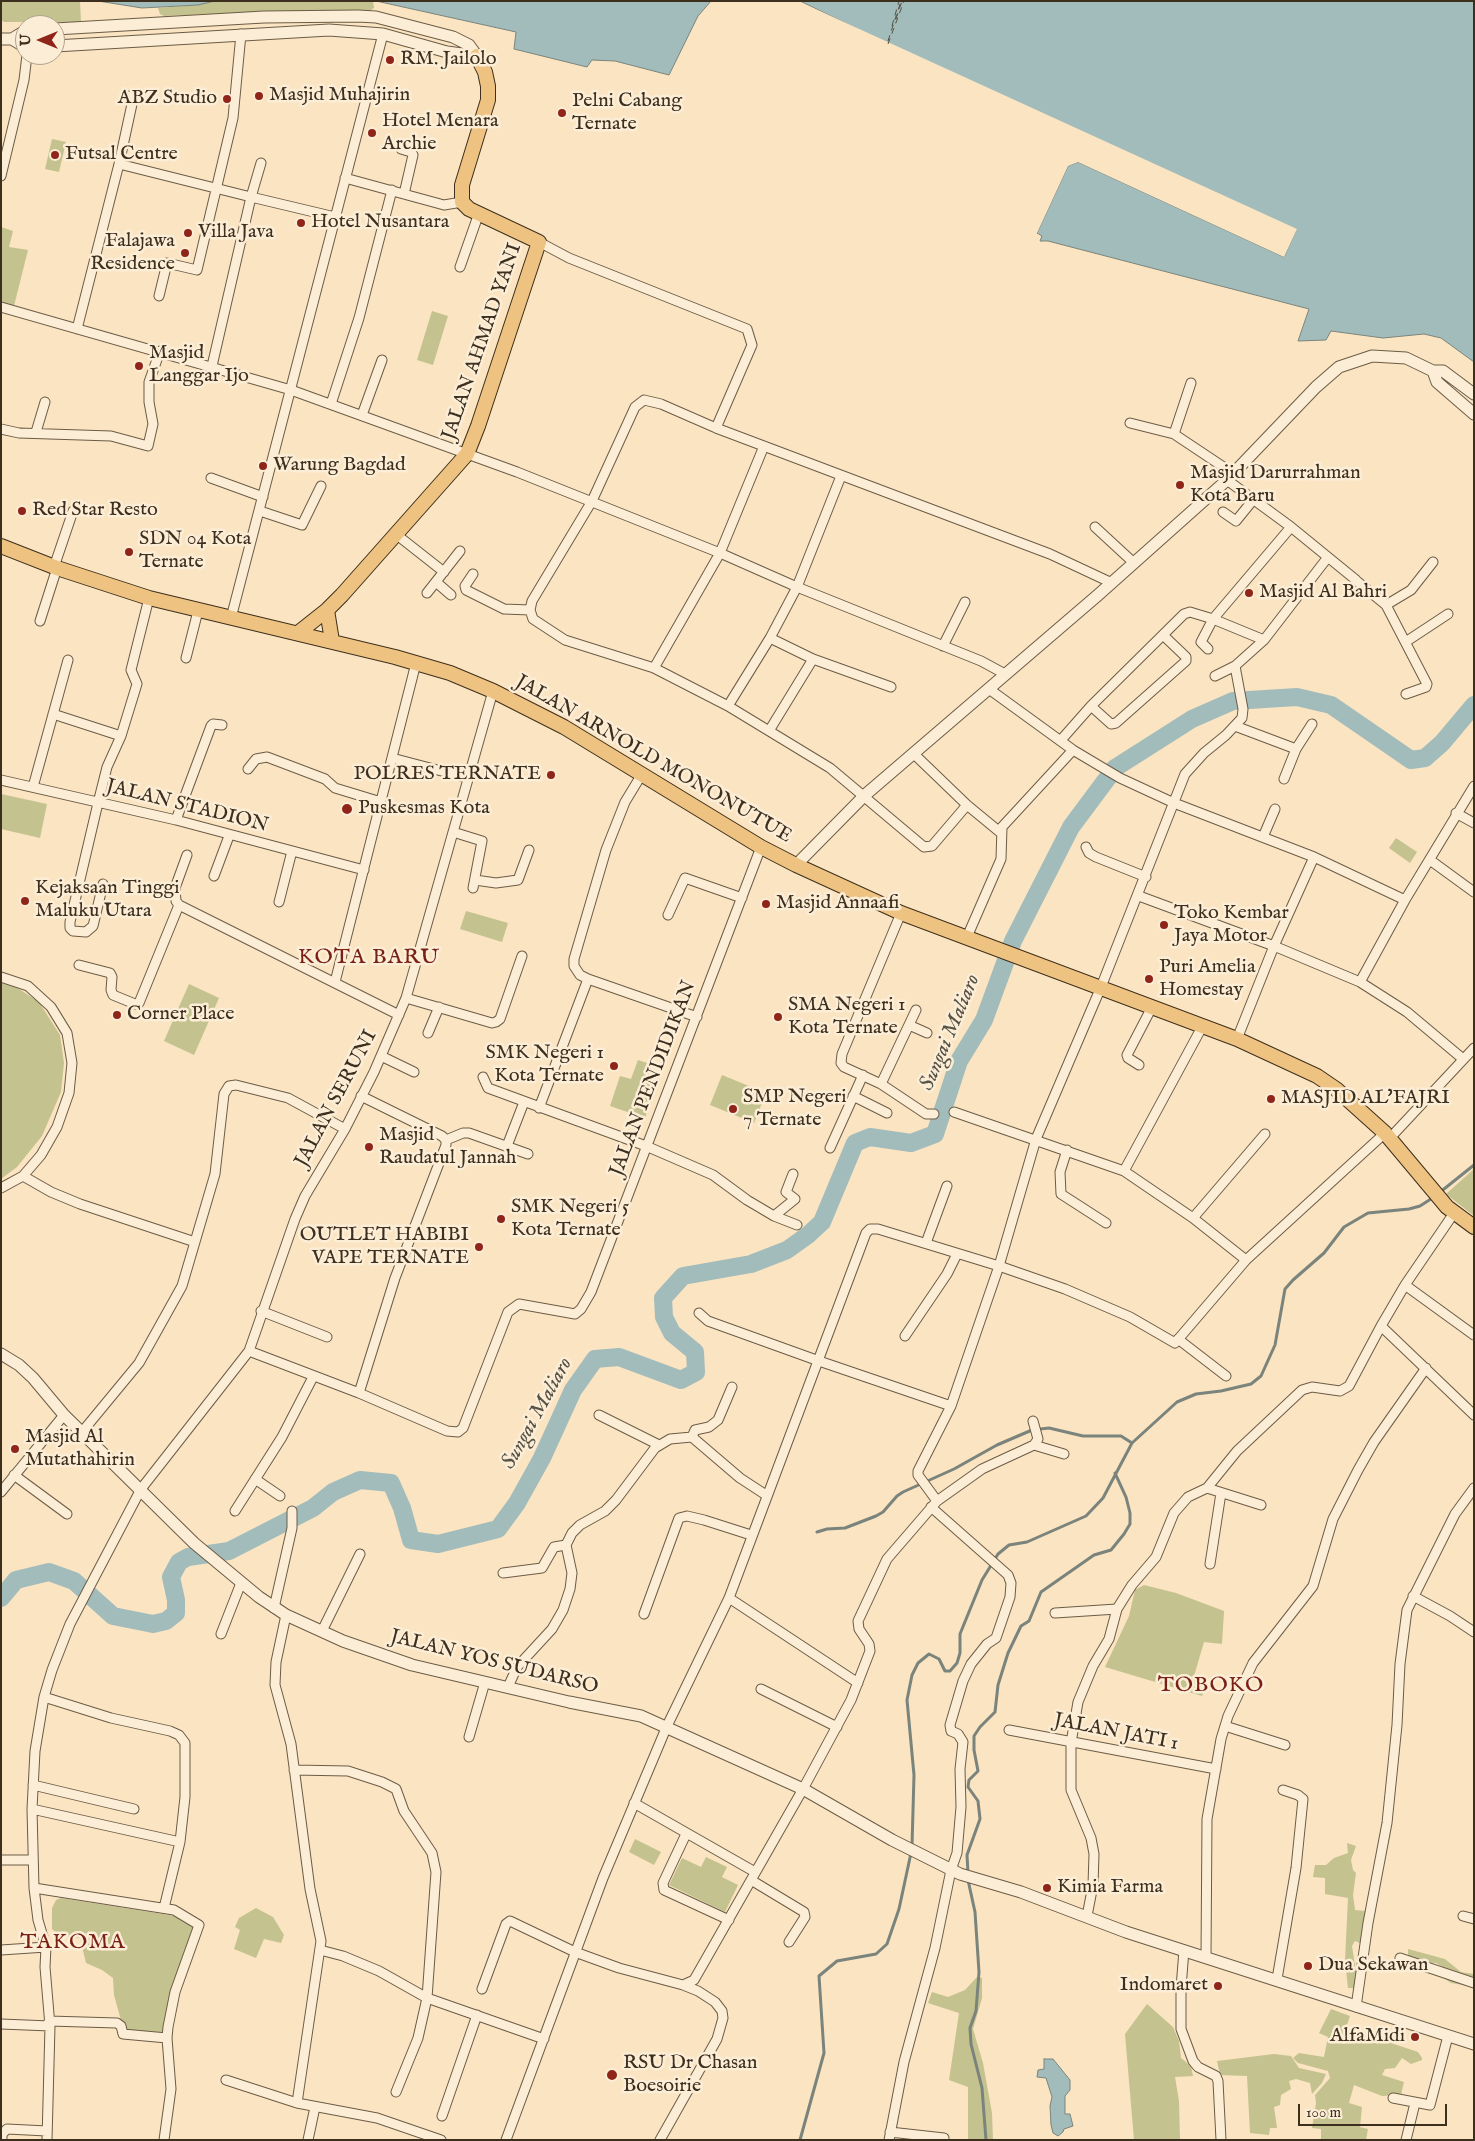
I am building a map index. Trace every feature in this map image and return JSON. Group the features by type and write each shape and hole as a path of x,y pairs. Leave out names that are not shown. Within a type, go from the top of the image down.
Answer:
{"highway":[{"path":"462,202 460,194 462,185 488,100 487,79 483,64 477,56"},
{"name":"JALAN AHMAD YANI","path":"298,633 327,610 397,535 467,454 478,426 539,242 479,213 462,202"},
{"name":"JALAN ARNOLD MONONUTUE","path":"1,546 55,567 149,598 198,611 332,640 450,673 493,690 564,727 761,847 796,866 901,913 1236,1039 1317,1076 1336,1089 1388,1135 1450,1210 1474,1227"},
{"path":"327,610 332,640"}],"street":[{"path":"65,28 264,17 345,15 376,17 453,36 469,46 477,56"},
{"path":"65,45 329,30 383,34 447,52 477,56"},
{"path":"159,296 167,263 196,270 235,110 242,34"},
{"path":"231,618 264,498 383,34"},
{"path":"447,52 455,50 456,41 453,36"},
{"path":"1,176 24,80 25,65"},
{"path":"77,329 119,164 132,104 129,96"},
{"path":"401,149 412,152 413,156 404,194"},
{"path":"212,366 260,163"},
{"path":"119,164 335,217"},
{"path":"345,178 444,205 462,202"},
{"path":"331,404 359,318 392,190"},
{"path":"460,267 479,213"},
{"path":"539,242 569,258 747,328 752,345 716,428"},
{"path":"1,307 212,366 291,390 362,415 592,501 720,553 798,588 943,646 1005,674"},
{"path":"1,429 9,432 111,436 148,446 152,424 149,382 160,352"},
{"path":"796,866 865,795 1112,583 1231,477 1316,387 1339,366 1362,358 1406,358 1432,371 1443,371 1474,394"},
{"path":"362,415 382,360"},
{"path":"1432,371 1437,382 1474,414"},
{"path":"1174,434 1191,383"},
{"path":"968,806 932,846 927,848 921,846 865,795 830,768 728,706 654,668 565,640 533,619 530,610 532,600 592,501 640,402 650,400 662,404 716,428 1050,554 1112,583"},
{"path":"36,432 45,402"},
{"path":"1130,422 1174,434 1231,477 1253,500 1291,527 1386,606 1407,641 1427,684 1426,687 1406,694"},
{"path":"654,668 720,553 764,446"},
{"path":"728,706 798,588 841,476"},
{"path":"211,478 264,498"},
{"path":"260,511 302,525 321,486"},
{"path":"1223,512 1236,521 1253,500"},
{"path":"40,621 73,511"},
{"path":"1095,527 1134,563"},
{"path":"1208,649 1201,642 1212,618 1291,527"},
{"path":"397,535 444,572"},
{"path":"427,593 460,551"},
{"path":"1215,676 1235,666 1264,640 1328,557"},
{"path":"1386,606 1411,590 1432,562"},
{"path":"473,574 465,586 466,590 504,609 530,610"},
{"path":"436,582 452,595"},
{"path":"103,884 93,926 86,932 74,931 70,928 70,922 107,767 121,736 137,684 131,670 149,598"},
{"path":"943,646 966,602"},
{"path":"186,658 198,611"},
{"path":"1061,740 1092,706 1186,612 1212,618 1264,640"},
{"path":"1407,641 1448,614"},
{"path":"1092,706 1110,724 1116,723 1186,661 1186,657 1163,635"},
{"path":"770,638 813,659 892,687"},
{"path":"769,731 813,659"},
{"path":"33,787 68,660"},
{"path":"335,982 416,664"},
{"path":"944,2138 889,2136 904,2062 956,1872 959,1836 960,1768 963,1742 958,1734 949,1728 963,1681 971,1664 987,1644 996,1638 1008,1607 1011,1583 1008,1575 986,1556 934,1504 927,1488 918,1475 922,1462 951,1406 999,1266 1036,1139 1139,896 1174,803 1190,767 1242,718 1243,708 1235,666"},
{"path":"989,689 1073,750 1120,778 1174,803 1314,857 1404,900"},
{"name":"JALAN SERUNI","path":"47,2135 49,2023 45,1967 46,1946 38,1920 34,1888 32,1809 35,1751 44,1698 59,1649 88,1588 141,1489 249,1351 305,1196 361,1096 406,998 493,690"},
{"path":"53,714 121,736"},
{"path":"176,820 211,726 213,724 222,725"},
{"path":"1284,779 1296,749 1312,724"},
{"path":"1235,726 1296,749"},
{"path":"967,937 1001,859 1001,833 1004,825 1073,750"},
{"path":"914,754 968,806 1001,833"},
{"path":"248,769 256,759 267,758 325,779 335,788 381,802"},
{"path":"392,758 468,778"},
{"path":"642,774 625,802 615,825 574,959 576,971 588,979 697,1017"},
{"name":"JALAN STADION","path":"1,780 176,820 229,836 364,870"},
{"path":"1360,982 1404,900 1474,786"},
{"path":"1263,837 1275,809"},
{"path":"1456,813 1474,823"},
{"path":"453,832 482,841 474,884 518,880 522,875 529,850"},
{"path":"214,876 229,836"},
{"name":"JALAN PENDIDIKAN","path":"249,1351 447,1431 458,1432 463,1428 502,1326 513,1307 519,1304 570,1314 581,1309 591,1292 761,847"},
{"path":"1086,847 1089,853 1096,857 1146,877"},
{"path":"278,902 292,851"},
{"path":"187,855 175,888 176,901 179,905 399,1015"},
{"path":"1236,1039 1274,946 1314,857"},
{"path":"1430,860 1474,892"},
{"path":"668,915 685,878 742,898"},
{"path":"1139,896 1274,946 1360,982 1407,1012 1463,1059"},
{"path":"79,965 110,973 113,995 135,1004 139,1003 179,905"},
{"path":"901,913 842,1054 841,1063 844,1067 881,1084 926,1114 934,1114"},
{"path":"406,998 492,1023 496,1022 500,1019 522,956"},
{"path":"1,976 28,986 51,1008 67,1033 72,1063 69,1093 57,1126 41,1155 23,1176 1,1188"},
{"path":"539,1108 588,979"},
{"path":"428,1033 439,1007"},
{"path":"1139,1066 1128,1058 1127,1054 1152,1007"},
{"path":"881,1084 916,1010"},
{"path":"909,1025 927,1033"},
{"path":"1124,1171 1202,1027"},
{"path":"506,2140 575,1952 634,1803 667,1726 729,1598 766,1494 819,1361 866,1233 870,1229 878,1229 999,1266 1065,1289 1130,1317 1173,1343 1246,1260 1388,1135 1474,1048"},
{"path":"381,1056 414,1072"},
{"path":"830,1148 863,1075"},
{"path":"484,1077 488,1088 646,1146 713,1175 737,1194 774,1216 798,1225"},
{"path":"82,1432 127,1379 151,1344 182,1286 215,1174 224,1094 229,1086 236,1085 288,1098 344,1129"},
{"path":"361,1096 409,1118 446,1140"},
{"path":"853,1096 887,1113"},
{"path":"507,1146 524,1102"},
{"path":"954,1112 1124,1171 1193,1218 1246,1260"},
{"path":"446,1140 463,1133 528,1154"},
{"path":"1193,1218 1265,1134"},
{"path":"359,1394 394,1278 446,1145 446,1140"},
{"path":"1067,1150 1060,1172 1062,1194 1106,1223"},
{"path":"774,1216 795,1199 786,1192 792,1174"},
{"path":"23,1176 50,1192 80,1204 194,1242"},
{"path":"926,1243 947,1186"},
{"path":"1087,1916 1093,1885 1094,1854 1091,1838 1071,1790 1071,1743 1078,1702 1094,1666 1109,1639 1117,1610 1132,1584 1156,1557 1174,1513 1188,1497 1207,1488 1237,1451 1302,1390 1312,1386 1340,1391 1349,1386 1404,1285 1450,1210"},
{"path":"905,1336 947,1274 957,1254"},
{"path":"1404,1285 1474,1335"},
{"path":"262,1311 327,1337"},
{"path":"699,1313 708,1321 951,1406"},
{"path":"1381,1326 1474,1415"},
{"path":"1178,1339 1226,1376"},
{"name":"JALAN YOS SUDARSO","path":"1,1354 33,1378 64,1415 194,1543 241,1583 286,1615 373,1652 412,1665 569,1702 641,1716 667,1726 803,1790 892,1840 928,1856 956,1872 1021,1892 1126,1932 1277,1979 1352,2006 1474,2044"},
{"path":"1206,1957 1207,1818 1225,1726 1253,1663 1314,1586 1333,1520 1358,1470 1374,1442 1426,1368"},
{"path":"235,1511 282,1437 314,1377"},
{"path":"692,1437 695,1430 709,1427 718,1420 732,1386"},
{"path":"3,1487 64,1415"},
{"path":"600,1415 659,1445"},
{"path":"683,1985 694,1980 729,1920 803,1790 858,1683 870,1651 858,1625 865,1603 887,1559 934,1504 982,1469 1034,1445 1038,1439 1033,1421"},
{"path":"503,1573 542,1568 554,1547 566,1544 580,1525 605,1511 616,1500 651,1451 670,1439 692,1437 740,1478 766,1494"},
{"path":"1034,1445 1064,1454"},
{"path":"14,1475 67,1514"},
{"path":"255,1479 280,1496"},
{"path":"1207,1488 1261,1505"},
{"path":"1352,2006 1387,1823 1403,1630 1413,1596 1455,1514 1474,1488"},
{"path":"1210,1564 1221,1493"},
{"path":"274,1608 292,1528 292,1511"},
{"path":"644,1614 679,1518 682,1516 704,1520 751,1535"},
{"path":"508,1687 517,1667 552,1629 563,1610 572,1573 566,1544"},
{"path":"322,1631 360,1554"},
{"path":"221,1634 241,1583"},
{"path":"1413,1596 1450,1616 1474,1632"},
{"path":"729,1598 858,1683"},
{"path":"1055,1613 1117,1610"},
{"path":"286,1615 276,1662 275,1685 289,1731 310,1889 321,1941 297,2103"},
{"path":"469,1737 485,1682"},
{"path":"761,1689 836,1727"},
{"path":"44,1698 111,1718 170,1731 184,1740 185,1797 180,1842 164,1908"},
{"path":"1225,1726 1285,1745"},
{"name":"JALAN JATI 1","path":"1009,1730 1216,1769"},
{"path":"294,1770 348,1771 364,1775 396,1789 404,1811 432,1853 436,1872 427,1998 418,2038 396,2092"},
{"path":"33,1785 134,1809"},
{"path":"1277,1979 1296,1868 1303,1799 1301,1796 1283,1790"},
{"path":"634,1803 753,1876 804,1912 804,1917 789,1942"},
{"path":"32,1809 180,1842"},
{"path":"686,1834 663,1883 664,1890 729,1920"},
{"path":"1,1860 33,1860"},
{"path":"34,1888 164,1908 183,1914 199,1925 175,1992 167,2038 171,2089 164,2140"},
{"path":"1463,1916 1474,1919"},
{"path":"482,1989 508,1921 575,1952 619,1968 683,1985 698,1991 715,2002 722,2011 717,2039 660,2140"},
{"path":"1,1950 46,1946"},
{"path":"320,1950 343,1956 379,1971 427,1998 544,2039"},
{"path":"1184,1950 1181,1988 1181,2030 1193,2061 1198,2067 1216,2076 1222,2140"},
{"path":"1400,1958 1474,1983"},
{"path":"442,2116 477,2015"},
{"path":"1,2024 117,2024 121,2026 123,2034 167,2038"},
{"path":"1393,2098 1426,2105 1432,2102 1448,2036"},
{"path":"226,2080 297,2103 377,2118 436,2139"},
{"path":"1406,2140 1415,2103"},
{"path":"308,2140 315,2107"},
{"path":"2,2140 2,2134 7,2129 47,2135"}],"shaded area":[{"path":"1,1 80,1 81,22 65,22 65,15 15,15 15,22 4,22 1,20"},
{"path":"215,1 373,1 374,8 368,12 320,10 164,16 160,14 158,8 198,5"},
{"name":"Futsal Centre","path":"52,139 66,142 59,172 45,169"},
{"path":"1,227 13,231 9,247 28,250 14,306 1,303"},
{"path":"432,311 448,316 433,365 417,360"},
{"path":"1,794 47,804 40,838 1,829"},
{"path":"1396,838 1417,852 1410,863 1389,848"},
{"path":"466,911 508,923 502,942 460,929"},
{"path":"1,982 13,985 39,1002 60,1035 64,1063 61,1092 42,1136 17,1167 1,1179"},
{"path":"189,984 219,998 194,1055 164,1041"},
{"path":"638,1060 647,1063 645,1068 660,1073 645,1118 610,1106 620,1076 631,1079"},
{"path":"722,1075 766,1093 754,1123 710,1105"},
{"path":"1474,1169 1474,1216 1446,1194"},
{"path":"1144,1585 1176,1593 1224,1611 1222,1644 1204,1642 1194,1676 1206,1687 1202,1696 1105,1667 1129,1616 1135,1590"},
{"path":"635,1839 661,1852 654,1865 629,1852"},
{"path":"1347,1843 1356,1846 1351,1860 1353,1870 1356,1873 1353,1895 1355,1910 1365,1911 1362,1944 1355,1941 1352,1946 1356,1972 1354,1988 1348,1988 1345,1961 1348,1898 1325,1894 1325,1878 1313,1877 1315,1865 1326,1865 1334,1858 1348,1853"},
{"path":"706,1857 727,1867 722,1877 738,1885 725,1912 669,1885 682,1858 701,1867"},
{"path":"61,1898 188,1918 197,1925 181,1983 169,2039 124,2031 114,1995 113,1978 102,1970 86,1963 80,1938 60,1936 52,1929 52,1908 56,1900"},
{"path":"256,1908 273,1917 284,1935 281,1943 264,1939 256,1958 234,1949 240,1930 235,1927 239,1918"},
{"path":"1408,1949 1445,1959 1461,1972 1474,1974 1474,1987 1451,1983 1437,1974 1425,1973 1419,1969 1431,1968 1452,1972 1436,1963 1411,1961 1408,1957"},
{"path":"977,1977 982,1978 982,1998 973,2029 983,2063 992,2113 993,2140 968,2140 968,2087 949,2080 959,2013 928,2003 932,1992 948,1997 965,1990"},
{"path":"1147,2004 1173,2027 1179,2041 1181,2058 1191,2066 1193,2076 1175,2077 1179,2101 1180,2140 1134,2140 1125,2034"},
{"path":"1331,2009 1350,2016 1347,2025 1349,2029 1418,2052 1422,2058 1422,2060 1411,2064 1402,2058 1395,2068 1385,2069 1382,2075 1404,2082 1401,2095 1382,2096 1354,2085 1349,2103 1362,2107 1360,2127 1368,2129 1366,2140 1321,2140 1321,2129 1312,2128 1316,2103 1315,2095 1330,2078 1328,2071 1298,2063 1293,2058 1299,2053 1324,2057 1328,2037 1319,2033"},
{"path":"1274,2054 1291,2056 1299,2068 1326,2074 1322,2083 1312,2094 1310,2083 1296,2079 1289,2081 1291,2089 1281,2095 1280,2105 1274,2107 1277,2128 1270,2128 1269,2135 1250,2133 1247,2076 1220,2075 1217,2061"}],"water":[{"path":"98,1 215,1 198,5 142,8"},
{"path":"376,1 711,1 698,16 669,75 615,61 592,60 587,67 514,49 516,32"},
{"path":"800,1 1474,1 1474,362 1441,338 1424,334 1383,338 1331,331 1326,340 1298,341 1309,309 1048,241 1040,241 1042,236 1037,233 1068,166 1078,162 1284,257 1296,230 888,44"},
{"path":"1044,2059 1053,2059 1070,2080 1070,2090 1065,2096 1065,2114 1070,2114 1073,2126 1064,2129 1058,2136 1053,2133 1051,2125 1050,2106 1052,2097 1046,2078 1037,2077 1038,2070 1044,2069"}],"pier":[{"path":"798,1 1297,229 1284,257 1078,162 1068,166 1037,233 1034,232 1066,165 1078,160 1283,254 1293,231 887,46"}],"waterway":[{"name":"Sungai Maliaro","path":"1,1598 16,1580 49,1572 74,1581 113,1616 153,1624 166,1621 176,1613 176,1600 171,1577 179,1562 188,1557 229,1551 313,1508 333,1492 360,1480 391,1483 402,1508 411,1540 438,1544 498,1529 517,1503 542,1458 573,1390 595,1359 619,1357 681,1380 696,1372 695,1352 672,1333 664,1317 663,1298 683,1276 751,1264 787,1250 808,1235 822,1222 855,1143 870,1137 911,1143 935,1134 959,1061 984,1020 1013,941 1071,827 1115,768 1192,719 1233,701 1297,697 1331,705 1411,760 1425,758 1442,743 1474,705"},
{"path":"1439,1193 1474,1165"},
{"path":"912,1846 914,1775 907,1700 912,1675 918,1663 929,1654 939,1659 945,1671 950,1671 957,1663 960,1653 960,1634 982,1580 998,1554 1009,1545 1027,1542 1086,1516 1103,1498 1132,1443 1177,1402 1196,1394 1221,1391 1251,1384 1261,1376 1275,1345 1285,1289 1324,1253 1344,1227 1368,1213 1409,1209 1420,1206 1434,1197"},
{"path":"817,1532 827,1529 845,1528 876,1516 883,1512 903,1492 954,1469 997,1445 1032,1430 1049,1428 1083,1436 1121,1436 1132,1443"},
{"path":"968,1873 967,1855 980,1819 978,1801 968,1787 969,1780 978,1771 974,1750 974,1736 995,1712 998,1685 1008,1653 1021,1626 1029,1621 1041,1592 1094,1555 1111,1550 1130,1524 1130,1513 1126,1497 1115,1473"},
{"path":"800,2140 824,2053 819,1976 837,1961 876,1954 887,1944 899,1909 911,1853"},
{"path":"968,1880 975,1912 979,1972 976,2011 970,2028 971,2044 982,2088 986,2140"}],"ferry route":[{"path":"892,26 899,1"},
{"path":"888,41 901,1"},
{"path":"896,19 902,1"},
{"path":"888,44 904,1"}],"place":[{"name":"RM. Jailolo","path":"390,60"},
{"name":"Masjid Muhajirin","path":"259,96"},
{"name":"ABZ Studio","path":"227,99"},
{"name":"Pelni Cabang Ternate","path":"562,113"},
{"name":"Hotel Menara Archie","path":"372,133"},
{"name":"Futsal Centre","path":"55,155"},
{"name":"Hotel Nusantara","path":"301,223"},
{"name":"Villa Java","path":"188,233"},
{"name":"Falajawa Residence","path":"185,253"},
{"name":"Masjid Langgar Ijo","path":"139,366"},
{"name":"Warung Bagdad","path":"263,466"},
{"name":"Masjid Darurrahman Kota Baru","path":"1180,485"},
{"name":"Red Star Resto","path":"22,511"},
{"name":"SDN 04 Kota Ternate","path":"129,552"},
{"name":"Masjid Al Bahri","path":"1249,593"},
{"name":"POLRES TERNATE","path":"551,775"},
{"name":"Puskesmas Kota","path":"347,809"},
{"name":"Kejaksaan Tinggi Maluku Utara","path":"25,901"},
{"name":"Masjid Annaafi","path":"766,904"},
{"name":"Toko Kembar Jaya Motor","path":"1164,925"},
{"name":"Puri Amelia Homestay","path":"1149,979"},
{"name":"Corner Place","path":"117,1015"},
{"name":"SMA Negeri 1 Kota Ternate","path":"778,1017"},
{"name":"SMK Negeri 1 Kota Ternate","path":"614,1066"},
{"name":"MASJID AL'FAJRI","path":"1271,1099"},
{"name":"SMP Negeri 7 Ternate","path":"733,1109"},
{"name":"Masjid Raudatul Jannah","path":"369,1147"},
{"name":"SMK Negeri 5 Kota Ternate","path":"501,1219"},
{"name":"OUTLET HABIBI VAPE TERNATE","path":"479,1247"},
{"name":"Masjid Al Mutathahirin","path":"15,1449"},
{"name":"Kimia Farma","path":"1047,1888"},
{"name":"Dua Sekawan","path":"1308,1966"},
{"name":"Indomaret","path":"1218,1986"},
{"name":"AlfaMidi","path":"1415,2037"},
{"name":"RSU Dr Chasan Boesoirie","path":"612,2075"}],"district":[{"name":"KOTA BARU","path":"369,958"},
{"name":"TOBOKO","path":"1211,1686"},
{"name":"TAKOMA","path":"73,1943"}]}
